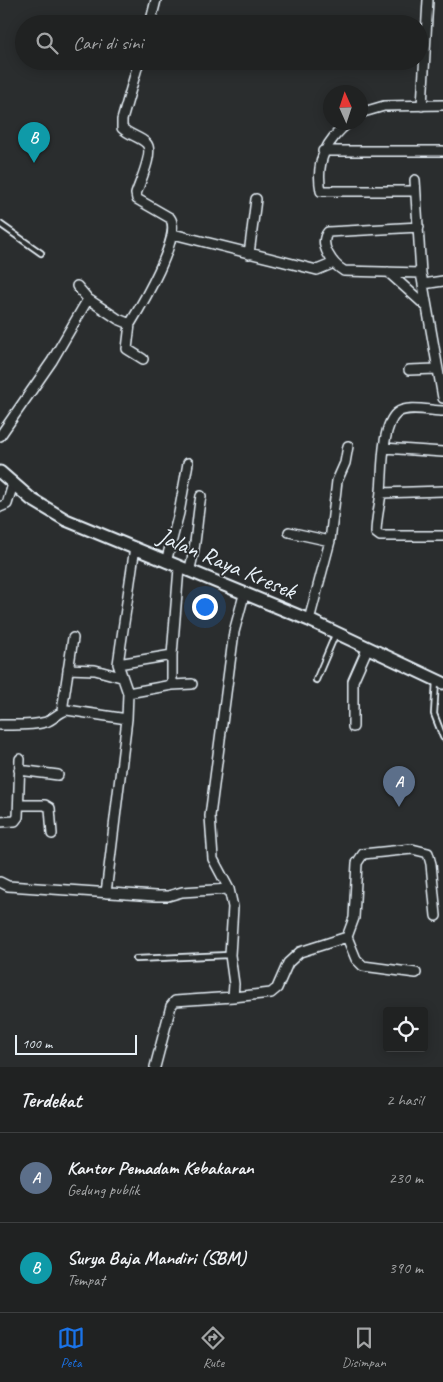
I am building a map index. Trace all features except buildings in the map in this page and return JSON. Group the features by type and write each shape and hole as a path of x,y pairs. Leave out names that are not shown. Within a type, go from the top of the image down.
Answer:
{"main road":[{"name":"Jalan Raya Kresek","path":"0,472 31,499 66,520 135,547 244,595 309,620 440,681"}],"street":[{"path":"152,15 156,0"},
{"path":"427,15 428,0"},
{"path":"136,70 122,120 122,128 147,143 149,148 150,155 136,194 137,199 170,218 172,220 173,234 147,296 130,324 127,350 143,359"},
{"path":"422,106 424,70"},
{"path":"368,111 384,106 443,105"},
{"path":"340,130 323,151 321,191 414,191"},
{"path":"323,151 443,151"},
{"path":"415,180 414,191 419,227 421,273 436,369 443,398"},
{"path":"249,254 256,199"},
{"path":"419,227 328,232 324,237 324,242 334,263 344,271 421,273"},
{"path":"173,234 317,270 334,263"},
{"path":"388,272 426,307"},
{"path":"423,284 443,281"},
{"path":"77,286 88,299 118,319 130,324"},
{"path":"0,436 52,361 88,299"},
{"path":"409,370 436,369"},
{"path":"443,411 407,410 397,413 391,423 384,448 381,493 376,514 378,535 443,536"},
{"path":"309,620 330,541 338,481 345,465 348,446"},
{"path":"384,448 443,452"},
{"path":"166,562 180,513 188,462"},
{"path":"0,507 7,504 13,484"},
{"path":"381,493 443,491"},
{"path":"172,685 172,655 184,570 194,551 195,525 201,496"},
{"path":"289,532 330,541"},
{"path":"106,893 127,719 128,693 118,664 135,547"},
{"path":"233,997 234,984 230,955 233,907 229,890 213,859 210,816 234,632 244,595"},
{"path":"62,711 73,638"},
{"path":"353,727 353,681 368,647"},
{"path":"118,664 172,655"},
{"path":"68,669 95,670 121,677"},
{"path":"128,693 172,685 192,684"},
{"path":"0,725 22,726 46,722 62,711 77,711 127,719"},
{"path":"0,822 17,819 20,759"},
{"path":"19,770 58,775"},
{"path":"19,805 45,805 50,808 52,834"},
{"path":"416,973 363,966 356,959 347,937 354,918 357,863 363,854 412,849 428,853 431,864 436,916"},
{"path":"0,882 8,886 168,896 182,892 229,890"},
{"path":"156,1067 171,1006 175,1001 271,993 278,988 288,963 300,952 347,937"}],"lane":[{"path":"0,224 40,253"},
{"path":"316,680 336,633"},
{"path":"440,681 434,714 443,737"},
{"path":"136,958 230,955"}],"place":[{"name":"Surya Baja Mandiri (SBM)","path":"34,163"},
{"name":"Kantor Pemadam Kebakaran","path":"399,807"}]}
